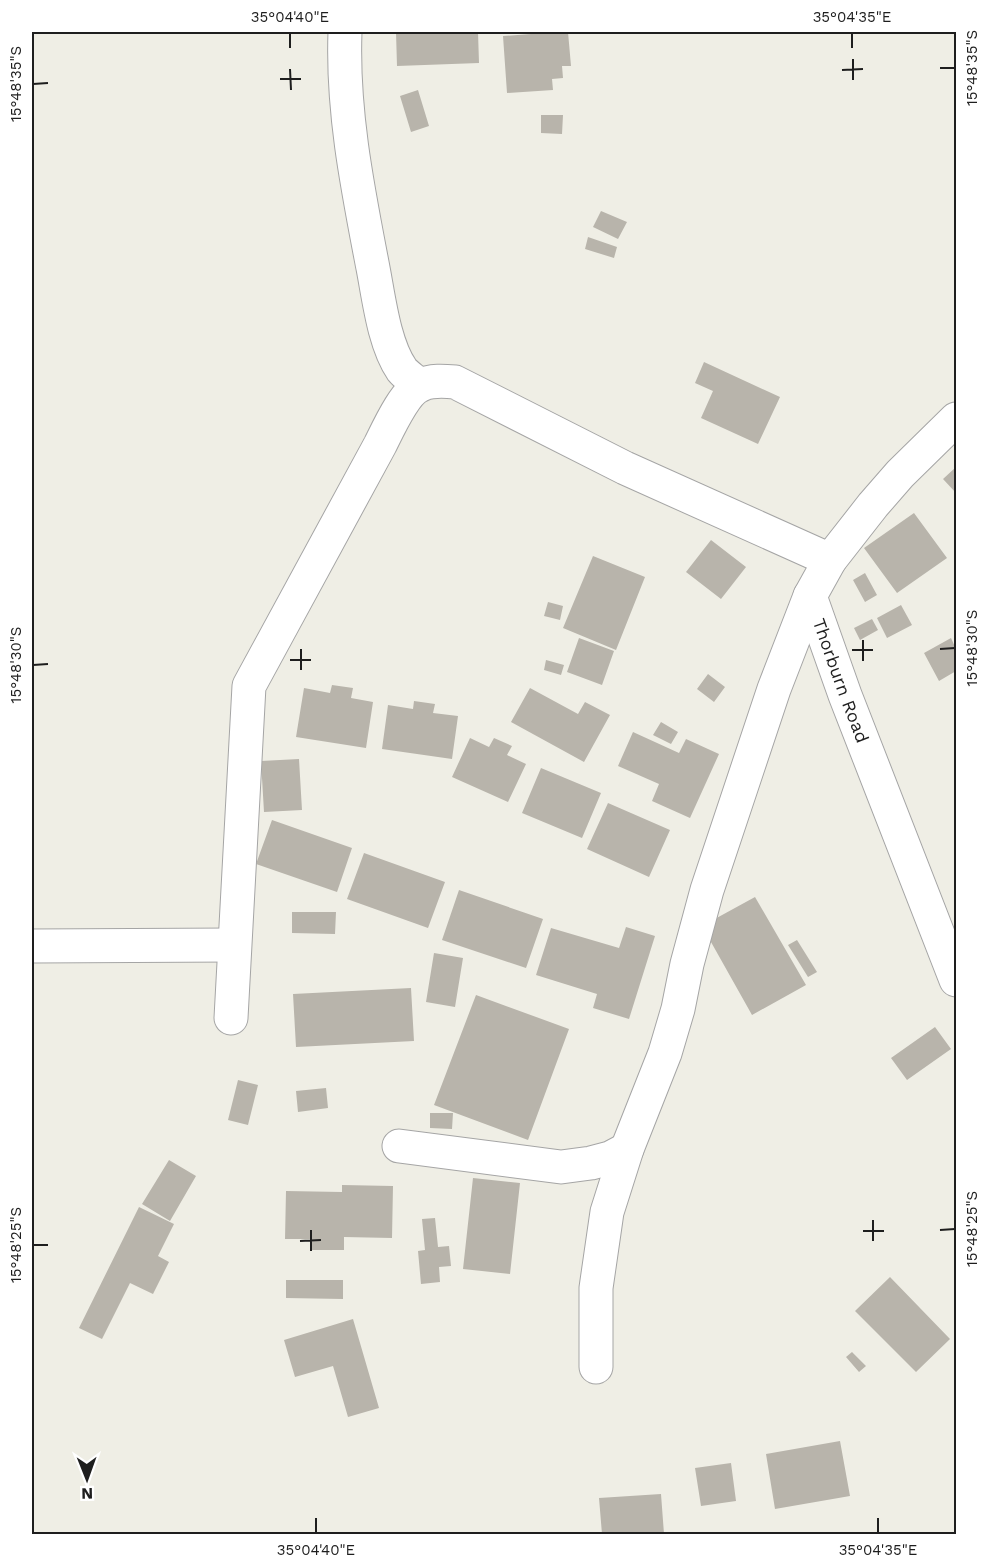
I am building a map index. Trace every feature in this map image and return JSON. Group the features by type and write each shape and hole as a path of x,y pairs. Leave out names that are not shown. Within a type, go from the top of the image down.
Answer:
{"street":[{"path":"345,32 344,58 352,155 382,315 391,347 403,370 419,385"},
{"path":"231,1018 249,686 394,418 419,385 440,381 454,382 625,468 830,560"},
{"name":"Thorburn Road","path":"957,419 900,474 873,504 830,560 810,596 845,695 957,980"},
{"path":"596,1367 596,1288 607,1212 627,1149 665,1053 707,891 731,817 774,689 810,596"},
{"path":"32,946 234,945"},
{"path":"399,1146 561,1167 610,1158 627,1149"}],"building":[{"path":"396,32 478,32 479,63 397,66"},
{"path":"568,32 571,66 562,66 563,78 552,79 553,90 507,93 503,36"},
{"path":"418,90 429,126 411,132 400,96"},
{"path":"541,115 563,115 562,134 541,133"},
{"path":"601,211 627,222 618,239 593,227"},
{"path":"588,237 617,247 614,258 585,249"},
{"path":"704,362 780,397 758,444 701,418 713,391 695,383"},
{"path":"956,467 956,493 943,479"},
{"path":"914,513 947,558 897,593 864,548"},
{"path":"711,540 746,567 721,599 686,572"},
{"path":"593,556 645,577 616,650 563,628"},
{"path":"865,573 877,595 865,602 853,580"},
{"path":"548,602 563,606 560,620 544,616"},
{"path":"901,605 912,625 887,638 877,618"},
{"path":"872,619 878,630 860,640 854,628"},
{"path":"579,638 614,651 602,685 567,672"},
{"path":"951,638 956,649 956,671 939,681 924,653"},
{"path":"546,660 564,665 561,675 544,670"},
{"path":"708,674 725,687 714,702 697,689"},
{"path":"332,685 353,688 351,698 373,702 366,748 296,737 304,688 330,693"},
{"path":"530,688 578,714 585,702 610,715 584,762 511,722"},
{"path":"414,701 435,704 433,713 458,716 452,759 382,749 388,705 413,709"},
{"path":"661,722 678,732 671,744 653,735"},
{"path":"633,732 679,753 686,739 719,754 690,818 652,801 659,784 618,766"},
{"path":"470,738 489,747 494,738 512,746 507,755 526,764 508,802 452,777"},
{"path":"299,759 302,810 264,812 261,761"},
{"path":"541,768 601,793 582,838 522,813"},
{"path":"608,803 670,830 649,877 587,849"},
{"path":"272,820 352,848 337,892 256,864"},
{"path":"364,853 445,882 428,928 347,899"},
{"path":"459,890 543,919 526,968 442,940"},
{"path":"755,897 806,985 752,1015 702,926"},
{"path":"292,912 336,912 335,934 292,933"},
{"path":"626,927 655,936 629,1019 593,1008 597,994 536,975 551,928 619,948"},
{"path":"797,940 817,972 808,977 788,945"},
{"path":"434,953 463,958 455,1007 426,1002"},
{"path":"411,988 414,1041 296,1047 293,994"},
{"path":"476,995 569,1029 528,1140 434,1105"},
{"path":"935,1027 951,1049 907,1080 891,1058"},
{"path":"238,1080 258,1085 248,1125 228,1120"},
{"path":"326,1088 328,1108 298,1112 296,1091"},
{"path":"430,1113 453,1113 452,1129 430,1128"},
{"path":"169,1160 196,1176 170,1221 142,1204"},
{"path":"473,1178 520,1183 510,1274 463,1269"},
{"path":"342,1185 393,1186 392,1238 344,1237 344,1250 311,1250 312,1239 285,1239 286,1191 342,1192"},
{"path":"139,1207 174,1224 158,1256 169,1262 153,1294 130,1283 102,1339 79,1328"},
{"path":"435,1218 438,1247 449,1246 451,1266 439,1267 440,1282 421,1284 418,1251 425,1250 422,1219"},
{"path":"890,1277 950,1339 916,1372 855,1311"},
{"path":"286,1280 343,1280 343,1299 286,1298"},
{"path":"353,1319 379,1408 348,1417 333,1366 295,1377 284,1340"},
{"path":"852,1352 866,1366 859,1372 846,1357"},
{"path":"840,1441 850,1496 775,1509 766,1454"},
{"path":"731,1463 736,1501 701,1506 695,1468"},
{"path":"661,1494 664,1534 602,1534 599,1498"}]}
